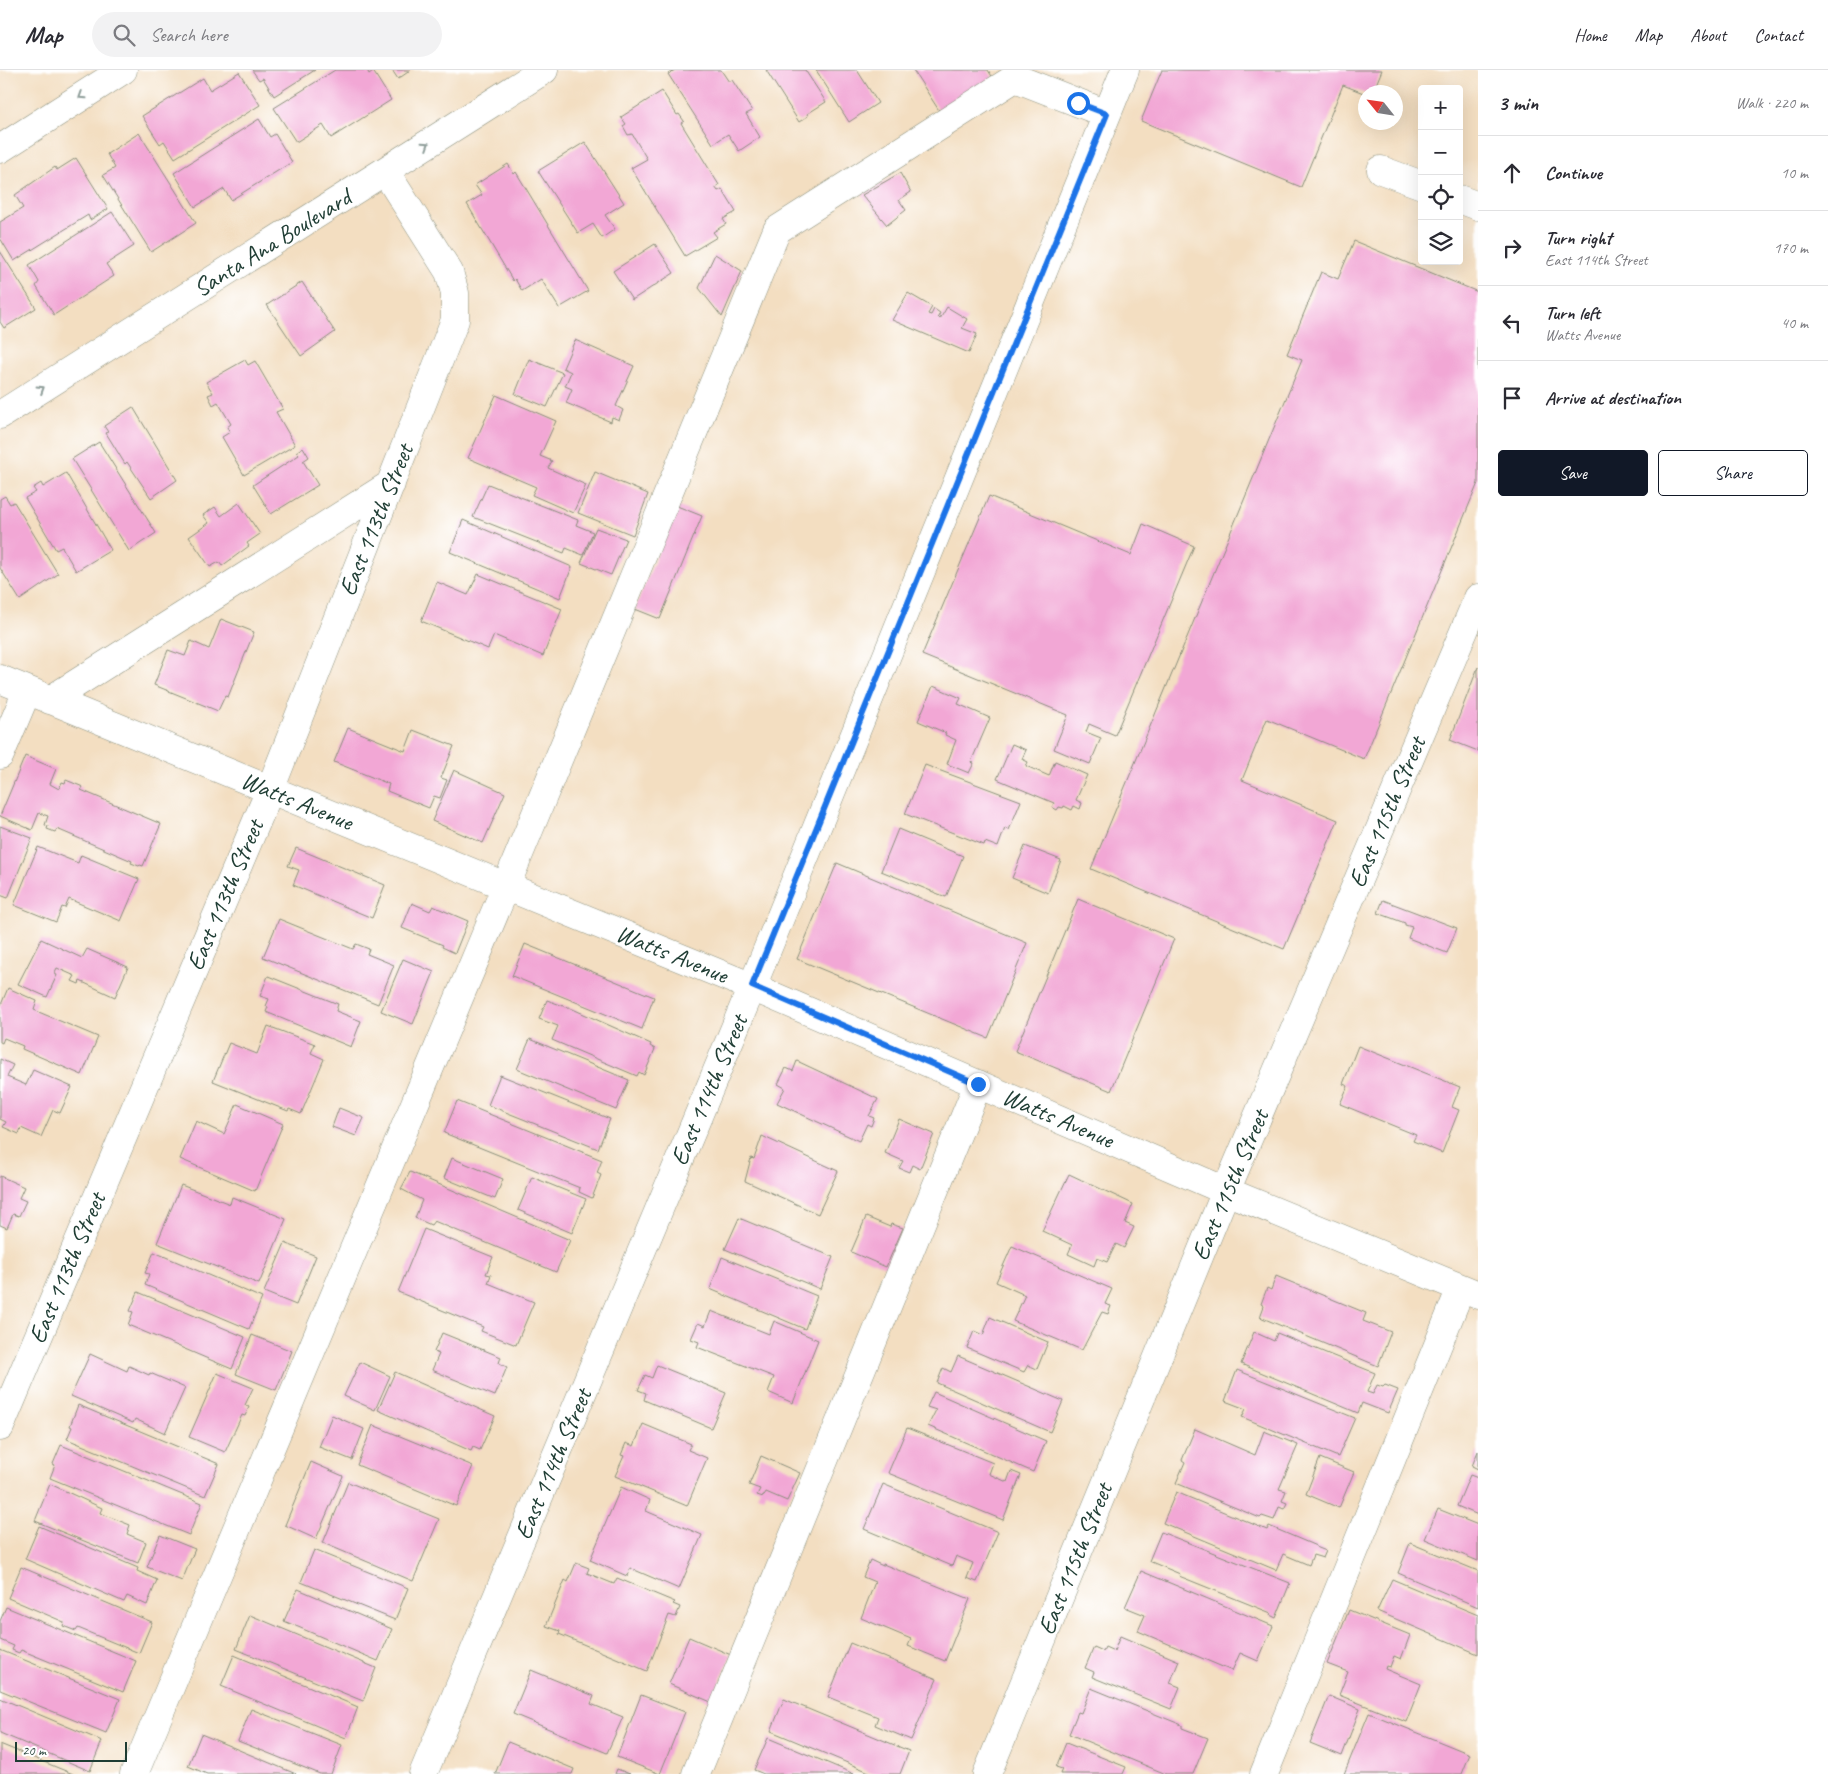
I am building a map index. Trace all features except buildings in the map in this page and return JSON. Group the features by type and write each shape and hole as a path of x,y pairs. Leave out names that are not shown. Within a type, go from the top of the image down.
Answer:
{"street":[{"path":"0,148 123,70"},
{"name":"Santa Ana Boulevard","path":"0,415 544,70"},
{"name":"East 114th Street","path":"424,1774 752,986 1125,70"},
{"path":"134,1774 506,886 777,230 1015,78 1107,114"},
{"path":"1381,170 1418,184"},
{"name":"East 113th Street","path":"0,1427 270,790 455,320 454,294 449,272 385,171"},
{"path":"1463,200 1478,206"},
{"path":"0,755 39,695 390,484"},
{"name":"East 115th Street","path":"987,1774 1226,1191 1478,598"},
{"name":"Watts Avenue","path":"0,679 752,986 1226,1191 1470,1292"},
{"path":"696,1774 978,1084"},
{"path":"1264,1774 1470,1292"}],"route":[{"path":"978,1084 752,986 1107,114 1078,103"}]}
